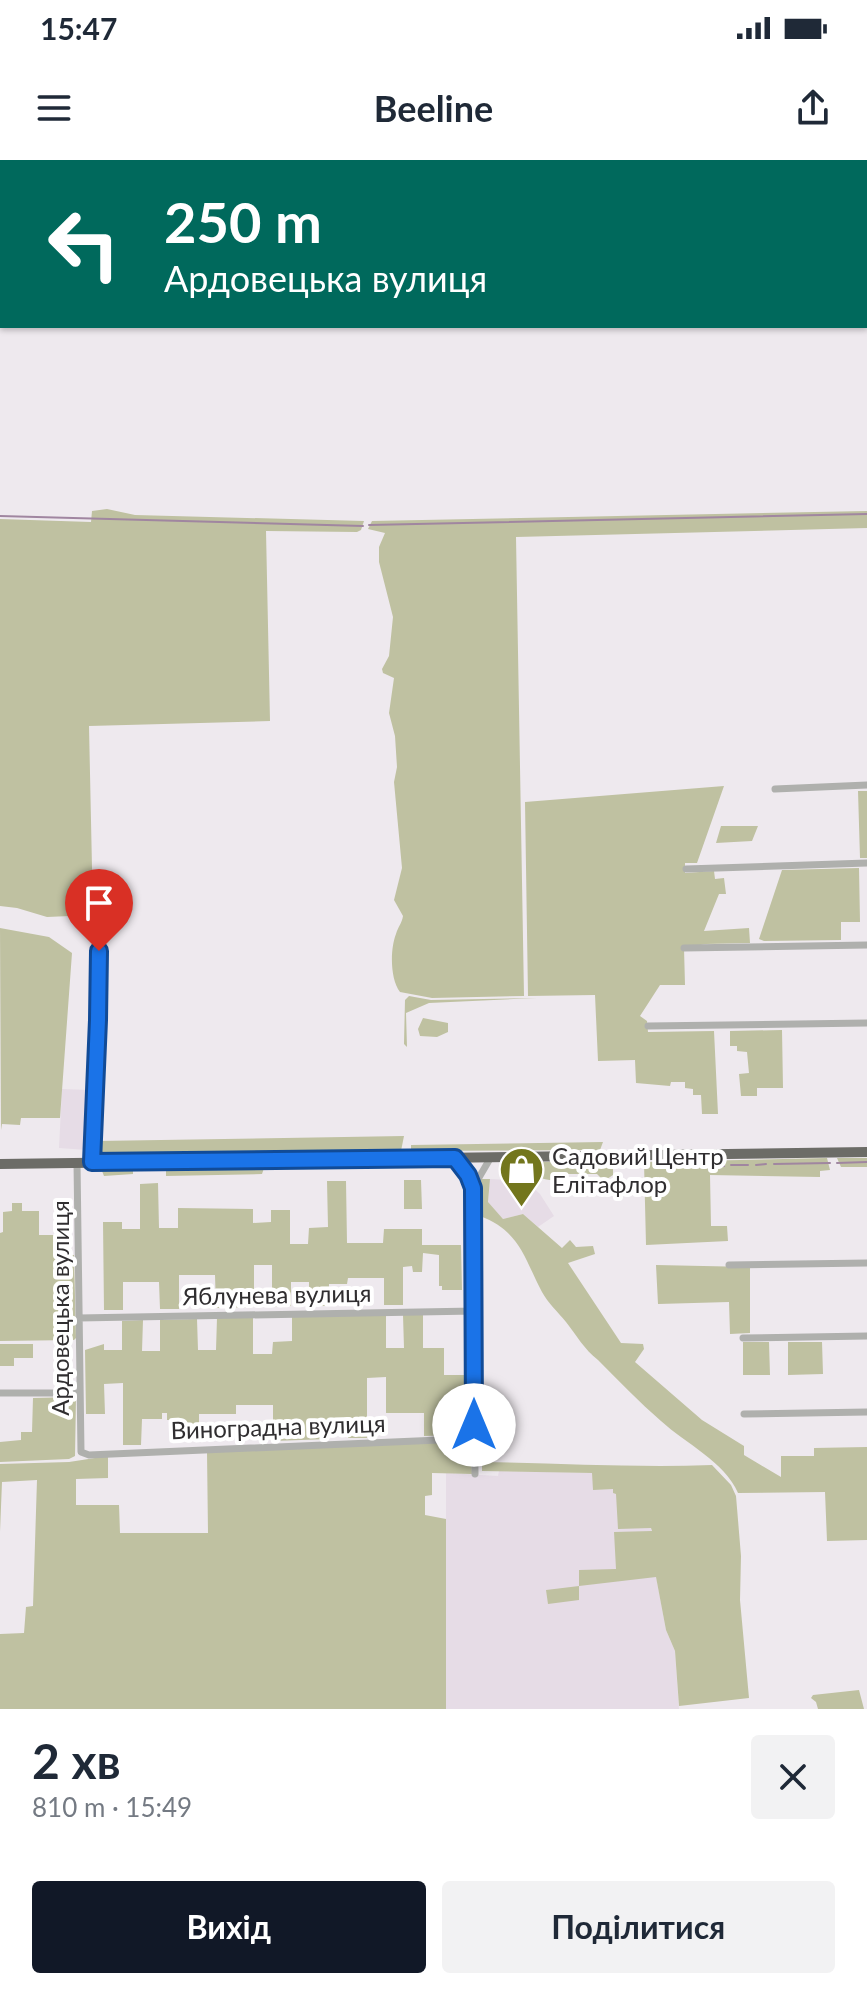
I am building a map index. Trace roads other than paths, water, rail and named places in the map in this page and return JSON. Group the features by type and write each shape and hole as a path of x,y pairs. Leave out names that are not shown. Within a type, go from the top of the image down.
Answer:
{"highway":[{"path":"0,1164 867,1152"}],"street":[{"path":"775,789 867,785"},
{"path":"686,869 867,863"},
{"path":"684,948 867,945"},
{"path":"92,1162 99,951"},
{"path":"648,1026 867,1023"},
{"path":"475,1474 469,1311 473,1188 477,1176 491,1157"},
{"path":"455,1158 468,1175 473,1188"},
{"name":"Ардовецька вулиця","path":"77,1163 81,1452"},
{"path":"729,1265 867,1263"},
{"name":"Яблунева вулиця","path":"79,1318 469,1311"},
{"path":"743,1338 867,1336"},
{"path":"0,1393 79,1393"},
{"path":"744,1414 867,1412"},
{"name":"Виноградна вулиця","path":"81,1452 89,1455 433,1440 475,1450"}],"waterway":[{"path":"369,525 867,514"},
{"path":"0,516 363,526"},
{"path":"837,1163 867,1162"},
{"path":"774,1164 830,1163"},
{"path":"756,1165 766,1164"},
{"path":"731,1165 748,1165"},
{"path":"663,1167 724,1166"}],"place":[{"name":"Садовий Центр Елітафлор","path":"521,1208"}]}
